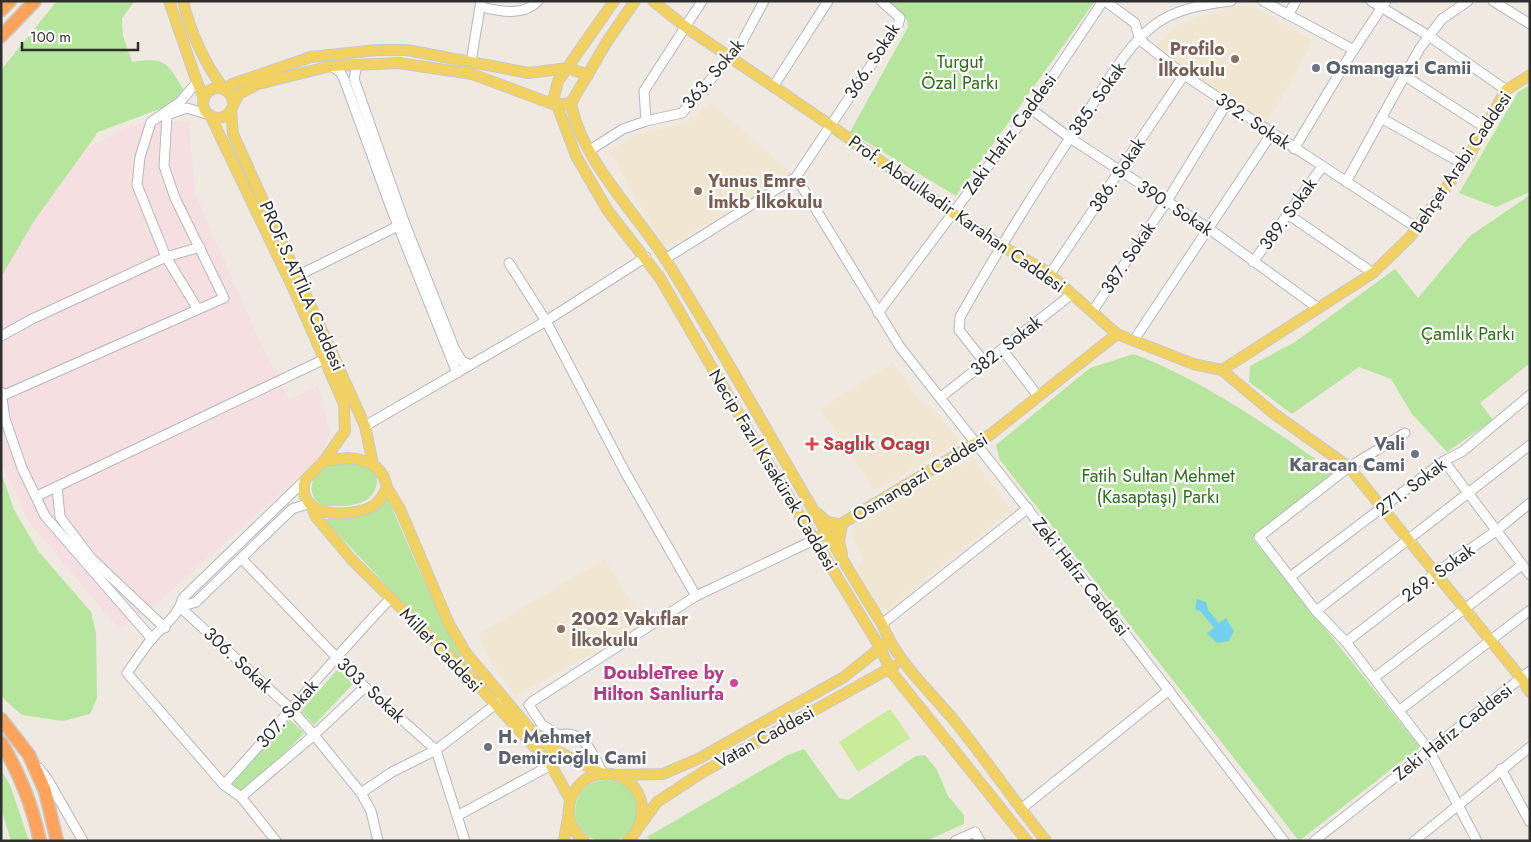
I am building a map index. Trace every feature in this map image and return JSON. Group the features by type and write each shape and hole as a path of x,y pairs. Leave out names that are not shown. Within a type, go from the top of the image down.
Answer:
{"highway":[{"path":"1,10 10,1"},
{"path":"1,36 35,1"},
{"path":"1,719 28,755 45,791 57,841"},
{"path":"1,742 20,775 33,807 40,841"}],"main road":[{"path":"169,1 204,98 204,108 219,130 329,357 344,404 345,431 324,461 305,480 304,495 310,503 321,511 330,514 361,511 374,505 387,488 381,470 364,459 324,461"},
{"path":"183,1 186,17 204,56 215,78 231,96 232,107"},
{"path":"568,68 614,1"},
{"path":"210,115 220,118 232,107 239,94 258,84 331,66 399,63 472,74 555,105 571,103 635,1"},
{"name":"Prof. Abdulkadir Karahan Caddesi","path":"653,1 687,28 830,125 952,213 1000,245 1050,274 1117,334 1192,364 1222,370 1273,413 1349,467 1437,572 1522,678 1530,692"},
{"path":"204,98 210,90 224,89 311,57 377,50 408,50 529,73 568,68 588,75"},
{"name":"Necip Fazıl Kısakürek Caddesi","path":"568,68 558,81 554,97 555,105 576,156 608,211 646,257 814,540 885,645 901,660 953,720 1046,841"},
{"name":"Behçet Arabi Caddesi","path":"1222,370 1373,273 1417,228 1463,164 1506,90 1530,75"},
{"name":"Necip Fazıl Kısakürek Caddesi","path":"571,103 574,120 590,150 622,201 665,259 826,534 882,624 890,670 1027,841"},
{"name":"PROF.S.ATTİLA Caddesi","path":"232,107 233,134 297,276 329,357 365,426 372,464"},
{"name":"Osmangazi Caddesi","path":"814,540 991,434 1117,334"},
{"name":"Millet Caddesi","path":"387,488 400,509 449,624 466,653 529,728 551,748 603,774"},
{"name":"Millet Caddesi","path":"310,503 316,517 326,531 390,599 466,672 494,706 551,765 570,799"},
{"path":"813,510 827,522 842,524 839,540 850,573"},
{"name":"Vatan Caddesi","path":"603,774 663,774 700,758 844,677 885,645"},
{"name":"Vatan Caddesi","path":"628,840 658,802 704,772 801,717 890,670 901,660"},
{"path":"564,841 570,799 583,781 603,774"},
{"path":"614,775 624,779 639,795 642,805 639,827"},
{"path":"568,814 571,825 584,841"}],"street":[{"path":"471,62 481,4 508,14 533,6 538,1"},
{"path":"646,121 644,91 687,28 702,1"},
{"name":"363. Sokak","path":"590,150 623,129 646,121 682,113 741,44 764,1"},
{"path":"773,87 828,1"},
{"name":"366. Sokak","path":"830,125 898,25 900,18 881,1"},
{"name":"392. Sokak","path":"1104,1 1135,23 1140,40 1184,76 1417,228"},
{"name":"Zeki Hafız Caddesi","path":"878,313 1031,109 1104,1"},
{"name":"385. Sokak","path":"984,363 959,330 960,317 1000,245 1070,138 1130,51 1152,27 1167,17 1206,3 1231,1"},
{"path":"1263,1 1354,50"},
{"path":"1288,14 1296,1"},
{"path":"1371,1 1384,5 1506,90"},
{"path":"1346,182 1429,36 1442,19 1468,1"},
{"path":"1493,1 1530,24"},
{"path":"1294,149 1354,50 1384,5"},
{"path":"357,65 354,79 405,224 455,350 462,361 470,366"},
{"path":"331,66 340,72 344,79 398,226 456,373"},
{"name":"386. Sokak","path":"1050,274 1184,76"},
{"path":"1405,76 1484,127"},
{"path":"197,82 180,102 151,122 140,157 137,185 166,257 197,308"},
{"name":"387. Sokak","path":"1092,312 1167,201 1227,103"},
{"path":"152,639 56,531 45,516 19,459 5,418 2,393 224,298 175,198 164,166 167,115 187,108 210,115"},
{"name":"390. Sokak","path":"1031,109 1070,138 1208,228 1318,308"},
{"path":"1381,118 1463,164"},
{"path":"665,259 796,177 830,125"},
{"path":"1134,340 1272,133"},
{"name":"389. Sokak","path":"1253,262 1289,215 1322,167"},
{"name":"Zeki Hafız Caddesi","path":"796,177 900,347 977,442 1284,841"},
{"path":"1289,215 1373,273"},
{"path":"297,276 398,226"},
{"path":"1,336 32,319 166,257 200,247"},
{"path":"365,426 546,321 646,257"},
{"path":"509,263 546,321 626,472 696,596"},
{"name":"382. Sokak","path":"941,397 1072,294"},
{"path":"1002,349 1038,396"},
{"path":"37,496 329,357"},
{"name":"271. Sokak","path":"1290,577 1444,461 1463,451 1530,395"},
{"path":"1404,433 1349,467 1259,537 1316,611 1346,642 1429,750 1477,841"},
{"path":"1316,611 1530,445"},
{"path":"1444,461 1530,575"},
{"path":"276,841 241,797 224,784 127,673 152,639 165,628 180,607 183,598 305,480"},
{"path":"57,487 60,517 91,558 165,628"},
{"path":"180,607 196,602 292,509 310,503"},
{"name":"269. Sokak","path":"1346,642 1437,572 1496,531 1530,503"},
{"path":"882,624 1028,508"},
{"path":"603,774 587,745 576,734 569,732 559,735 550,732 534,716 529,705 696,596 814,540"},
{"name":"303. Sokak","path":"242,558 364,687 436,750"},
{"path":"1374,678 1522,565"},
{"name":"307. Sokak","path":"224,784 292,710 335,656 390,599"},
{"name":"306. Sokak","path":"180,607 292,710 314,735 361,793 371,811 374,840"},
{"path":"1400,710 1530,610"},
{"name":"Zeki Hafız Caddesi","path":"1314,841 1530,670"},
{"path":"241,797 314,735 364,687"},
{"path":"1021,810 1169,690"},
{"path":"361,793 392,772 436,750 504,698"},
{"path":"1414,841 1530,747"},
{"path":"436,750 465,841"},
{"path":"28,755 48,780 82,841"},
{"path":"458,816 551,765"},
{"path":"1502,769 1530,822"},
{"path":"955,841 975,832 980,841"}],"shaded area":[{"name":"Profilo İlkokulu","path":"1252,5 1313,41 1266,125 1179,70 1154,48 1175,26 1233,7"},
{"name":"Yunus Emre İmkb İlkokulu","path":"712,104 792,174 665,248 609,151 636,135 688,122"},
{"path":"150,120 189,122 195,193 256,334 289,400 318,386 330,434 318,459 158,602 119,629 29,522 1,463 1,259 48,170 123,129"},
{"path":"893,363 922,404 931,406 960,442 875,490 821,409"},
{"path":"971,460 974,461 1011,510 884,612 856,568 864,560 852,537 855,526 906,493"},
{"name":"2002 Vakıflar İlkokulu","path":"605,559 644,624 515,696 489,660 479,634"}],"green space":[{"path":"57,1 135,1 122,18 123,36 132,62 159,61 169,68 184,90 176,103 98,132 34,221 1,277 1,70"},
{"name":"Turgut Özal Parkı","path":"886,1 1095,1 956,196 850,132 908,27 907,20"},
{"path":"1530,85 1530,192 1496,207 1459,193 1518,92"},
{"name":"Çamlık Parkı","path":"1530,195 1530,363 1480,403 1493,420 1447,452 1412,414 1391,379 1359,367 1292,414 1249,382 1250,366 1295,342 1395,269 1418,298 1470,236"},
{"name":"Fatih Sultan Mehmet (Kasaptaşı) Parkı","path":"1134,354 1161,365 1212,392 1334,472 1253,539 1420,747 1299,841 1000,460 996,445 1090,368"},
{"path":"359,463 368,466 377,477 374,492 370,497 353,505 328,506 319,503 312,493 313,482 318,472 335,464"},
{"path":"1,472 14,510 39,552 91,612 96,633 97,698 90,714 63,721 22,715 1,694"},
{"path":"387,496 442,617 481,686 324,519 358,517 371,511"},
{"path":"338,669 353,684 314,725 301,711"},
{"path":"890,709 910,738 858,772 839,742"},
{"path":"290,720 304,733 241,797 230,785"},
{"path":"804,749 839,798 848,800 916,756 925,755 937,770 948,796 964,815 964,824 926,841 651,841 647,837 788,755"},
{"path":"1,770 10,785 29,841 11,841 1,808"},
{"path":"606,780 623,785 628,789 632,794 637,811 632,828 628,833 623,837 606,842 589,837 584,833 580,828 575,811 580,794 584,789 589,785"}],"water":[{"path":"1197,599 1206,602 1208,610 1219,623 1226,618 1234,631 1229,641 1217,643 1207,633 1214,628 1201,612 1195,609"}],"place":[{"name":"Profilo İlkokulu","path":"1235,59"},
{"name":"Osmangazi Camii","path":"1316,68"},
{"name":"Yunus Emre İmkb İlkokulu","path":"698,191"},
{"name":"Saglık Ocagı","path":"812,444"},
{"name":"Vali Karacan Cami","path":"1415,454"},
{"name":"2002 Vakıflar İlkokulu","path":"561,629"},
{"name":"DoubleTree by Hilton Sanliurfa","path":"734,683"},
{"name":"H. Mehmet Demircioğlu Cami","path":"488,747"}]}
